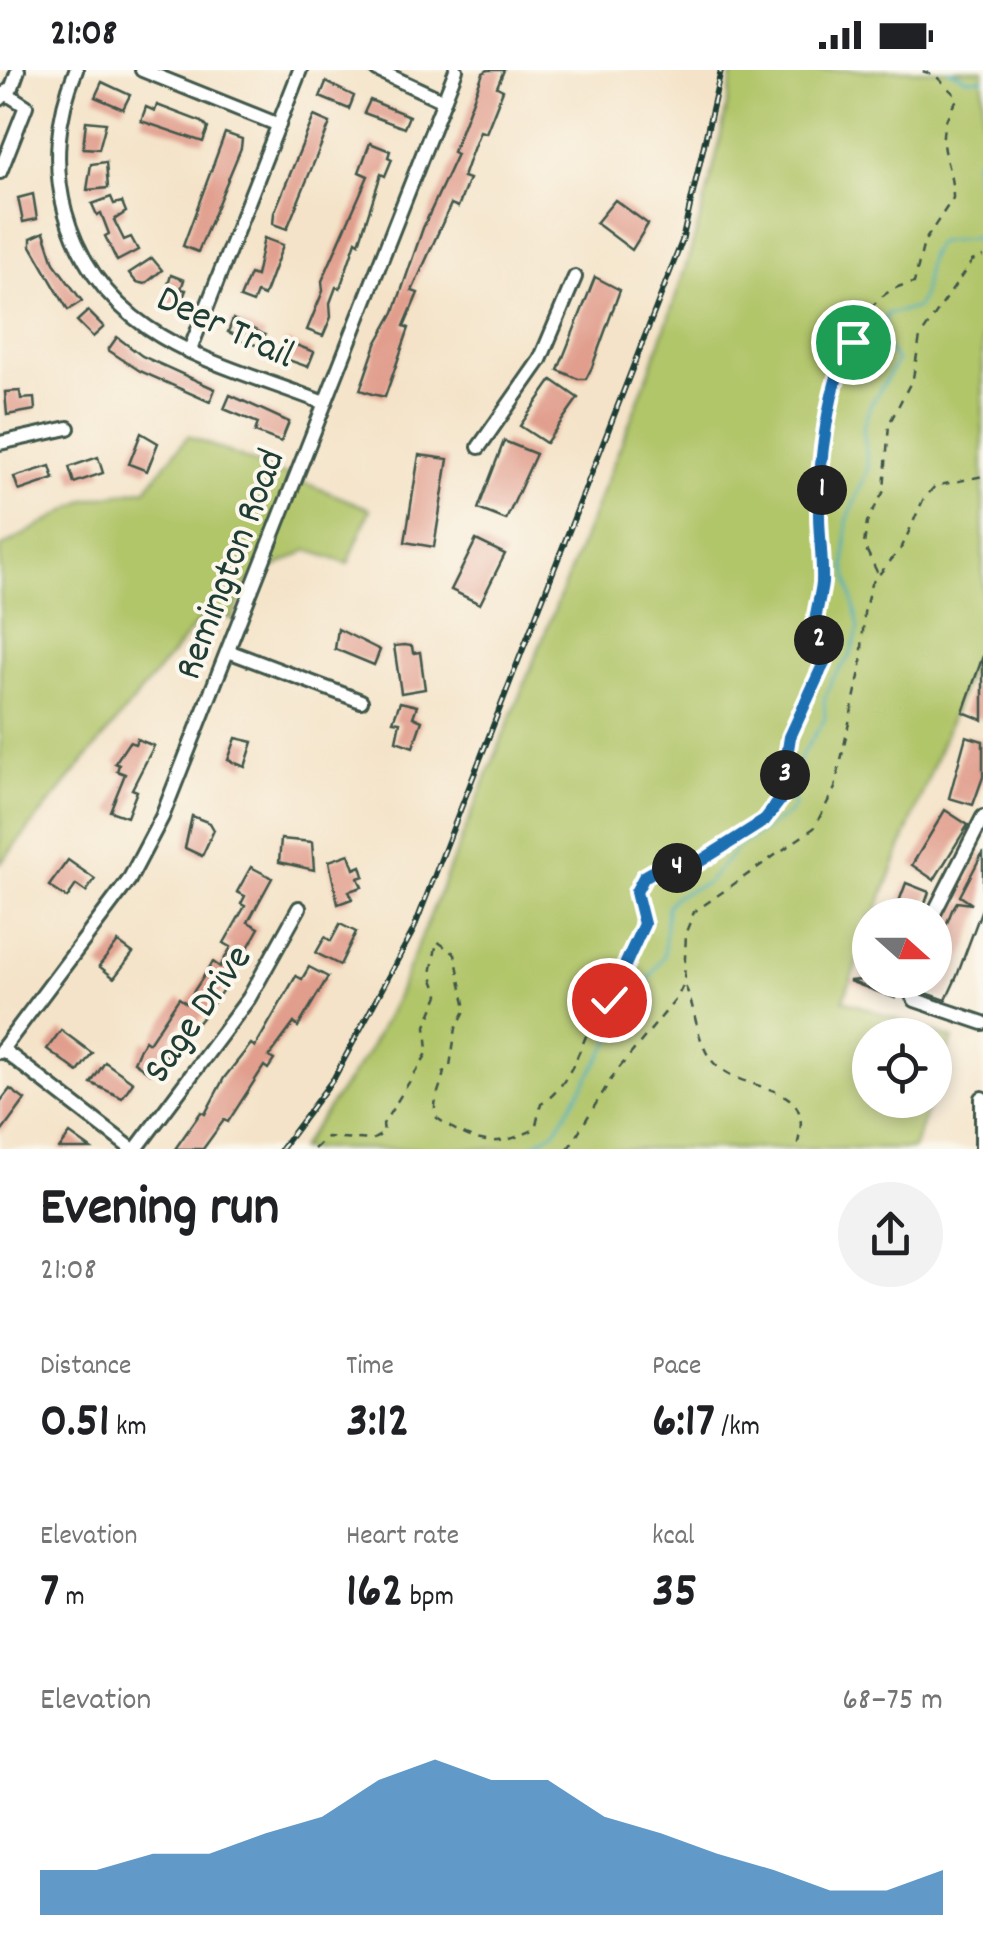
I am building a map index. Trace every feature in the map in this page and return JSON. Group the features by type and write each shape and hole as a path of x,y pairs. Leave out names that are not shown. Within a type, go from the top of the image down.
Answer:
{"street":[{"path":"0,172 26,106 4,96 18,70"},
{"name":"Deer Trail","path":"76,70 57,134 57,178 68,224 86,263 110,296 149,329 190,350 324,403"},
{"path":"142,70 278,125"},
{"path":"190,350 300,70"},
{"path":"377,70 444,102"},
{"name":"Remington Road","path":"1,1051 130,880 162,817 456,70"},
{"path":"479,448 540,360 575,277"},
{"path":"0,443 68,428"},
{"path":"228,652 361,701"},
{"path":"942,898 983,817"},
{"name":"Sage Drive","path":"134,1149 249,998 298,908"},
{"path":"914,998 983,1023"},
{"path":"1,1051 134,1149"},
{"path":"982,1098 982,1149"}],"path":[{"path":"314,1149 327,1137 372,1140 384,1133 383,1124 428,1052 426,1026 439,996 431,974 437,941 456,954 466,996 450,1066 440,1084 434,1112 437,1118 491,1146 514,1143 535,1129 541,1104 553,1096 581,1052 596,1014 628,964 644,924 636,892 644,877 656,870 711,857 725,845 747,836 780,800 790,737 828,654 827,645 815,636 814,621 822,585 824,540 819,514 829,408 861,316 886,294 914,283 924,242 953,198 941,149 947,114 958,98 935,75 919,70"},
{"path":"878,573 864,545 867,522 884,491 889,424 913,378 920,337 972,261 983,256"},
{"path":"796,1149 802,1120 790,1097 752,1085 715,1064 703,1045 696,1006 684,983 686,932 694,912 814,828 835,788 861,667 864,613 878,573 902,547 923,500 935,486 983,476"},
{"path":"568,1149 615,1073 684,983"}],"green space":[{"path":"733,70 983,70 983,637 882,898 852,898 852,976 843,1000 894,1018 852,1018 852,1118 924,1118 913,1149 299,1149 366,1055 395,1001 646,379 688,258 721,134"},
{"path":"188,436 370,509 348,564 308,550 248,581 232,619 207,611 0,864 0,548 86,500 146,489"}],"building":[{"path":"504,70 497,87 503,90 486,133 480,131 470,157 463,177 469,179 458,207 451,204 412,291 418,293 404,326 409,328 385,397 360,390 376,344 394,312 423,228 457,154 453,152 483,73"},
{"path":"102,82 130,95 123,109 95,97"},
{"path":"326,82 354,96 349,109 320,97"},
{"path":"370,100 409,116 404,128 364,113"},
{"path":"157,105 202,122 208,128 203,142 141,121 146,107 155,111"},
{"path":"314,116 330,123 287,229 273,224 274,213"},
{"path":"86,121 106,123 99,149 83,148"},
{"path":"225,133 242,139 241,148 198,252 183,246"},
{"path":"370,143 390,151 388,157 392,159 385,176 381,174 340,288 336,287 323,336 307,330 323,291 322,281 368,176 359,172"},
{"path":"106,162 108,188 87,190 91,164"},
{"path":"33,194 37,219 23,222 18,198"},
{"path":"111,197 114,204 122,202 126,212 114,220 124,240 131,237 138,250 117,261 105,236 109,234 101,213 97,215 92,204"},
{"path":"615,200 648,224 632,250 596,223"},
{"path":"44,232 54,263 82,301 68,310 31,246 31,238"},
{"path":"264,238 283,245 264,296 257,293 253,303 240,298 250,274 256,276"},
{"path":"152,258 162,270 145,284 136,282 129,273"},
{"path":"171,275 184,280 181,289 186,290 178,311 162,305"},
{"path":"595,277 620,290 592,367 586,379 578,379 558,370"},
{"path":"88,311 104,327 93,337 77,321"},
{"path":"233,319 265,335 260,346 237,340 238,336 228,332"},
{"path":"117,337 142,356 215,389 210,402 140,371 108,350"},
{"path":"286,341 314,352 308,367 280,357"},
{"path":"552,380 578,398 546,443 520,426"},
{"path":"20,391 21,399 34,398 35,410 7,415 5,392"},
{"path":"230,395 289,422 281,442 255,432 258,423 224,409"},
{"path":"141,433 158,443 147,471 129,464"},
{"path":"504,441 536,454 506,520 478,509"},
{"path":"419,455 448,459 434,547 405,542"},
{"path":"98,457 103,473 74,483 69,467"},
{"path":"50,466 54,479 19,491 14,477"},
{"path":"476,540 505,554 480,604 451,590"},
{"path":"338,629 380,650 374,665 335,649"},
{"path":"394,646 412,646 413,653 420,652 425,689 401,693"},
{"path":"983,656 983,720 963,712"},
{"path":"400,702 417,706 413,717 422,721 413,747 396,741 400,722 393,721"},
{"path":"966,736 983,741 983,777 973,805 949,798"},
{"path":"236,738 253,742 245,767 228,760"},
{"path":"137,739 154,746 132,789 137,791 127,817 110,811 125,774 117,771 119,765 115,763 129,742 135,744"},
{"path":"945,810 968,825 934,880 912,865"},
{"path":"192,816 210,823 214,830 202,856 185,848"},
{"path":"281,839 312,842 314,870 279,862"},
{"path":"983,852 983,906 952,987 952,910 957,902 972,904 960,896"},
{"path":"349,854 354,869 361,866 364,876 358,878 362,887 349,891 352,899 338,904 329,861"},
{"path":"68,860 95,879 86,892 76,885 67,898 49,886"},
{"path":"251,867 272,878 248,922 259,928 239,964 235,961 220,985 224,988 213,1004 196,1025 185,1018 170,1040 178,1046 169,1058 163,1054 150,1073 134,1062 140,1048 145,1040 149,1043 179,998 186,1003 213,962 220,967 231,947 224,943 245,906 241,904 245,896 237,892"},
{"path":"906,883 929,892 927,898 900,898"},
{"path":"340,924 356,932 340,965 316,953 325,937 331,941"},
{"path":"118,942 133,953 114,978 99,966"},
{"path":"309,967 328,977 298,1027 294,1023 269,1057 274,1060 268,1069 264,1066 228,1122 224,1120 203,1149 175,1149 201,1112 205,1114 224,1078 251,1044 255,1047 296,976 302,979"},
{"path":"61,1030 92,1053 78,1072 47,1049"},
{"path":"105,1062 133,1082 122,1098 91,1083"},
{"path":"10,1089 25,1100 0,1134 0,1102"},
{"path":"70,1134 91,1149 59,1149"}],"waterway":[{"path":"949,70 966,78 983,79"},
{"path":"983,154 975,162 977,182 983,191"},
{"path":"526,1149 555,1131 664,955 667,907 675,896 707,883 737,848 787,815 794,806 790,789 801,756 825,719 824,701 832,679 850,656 859,628 845,566 847,521 868,468 863,427 870,406 897,361 879,337 887,314 916,308 921,300 929,258 938,242 983,237"}],"railway":[{"path":"281,1149 334,1078 413,931 682,241 721,70"}],"route":[{"path":"609,1000 644,924 645,915 636,892 644,877 656,870 696,864 711,857 725,845 747,836 780,800 790,737 798,724 804,699 814,692 822,675 821,664 828,654 827,645 815,636 814,621 822,585 824,540 819,514 826,421 853,342"}]}
